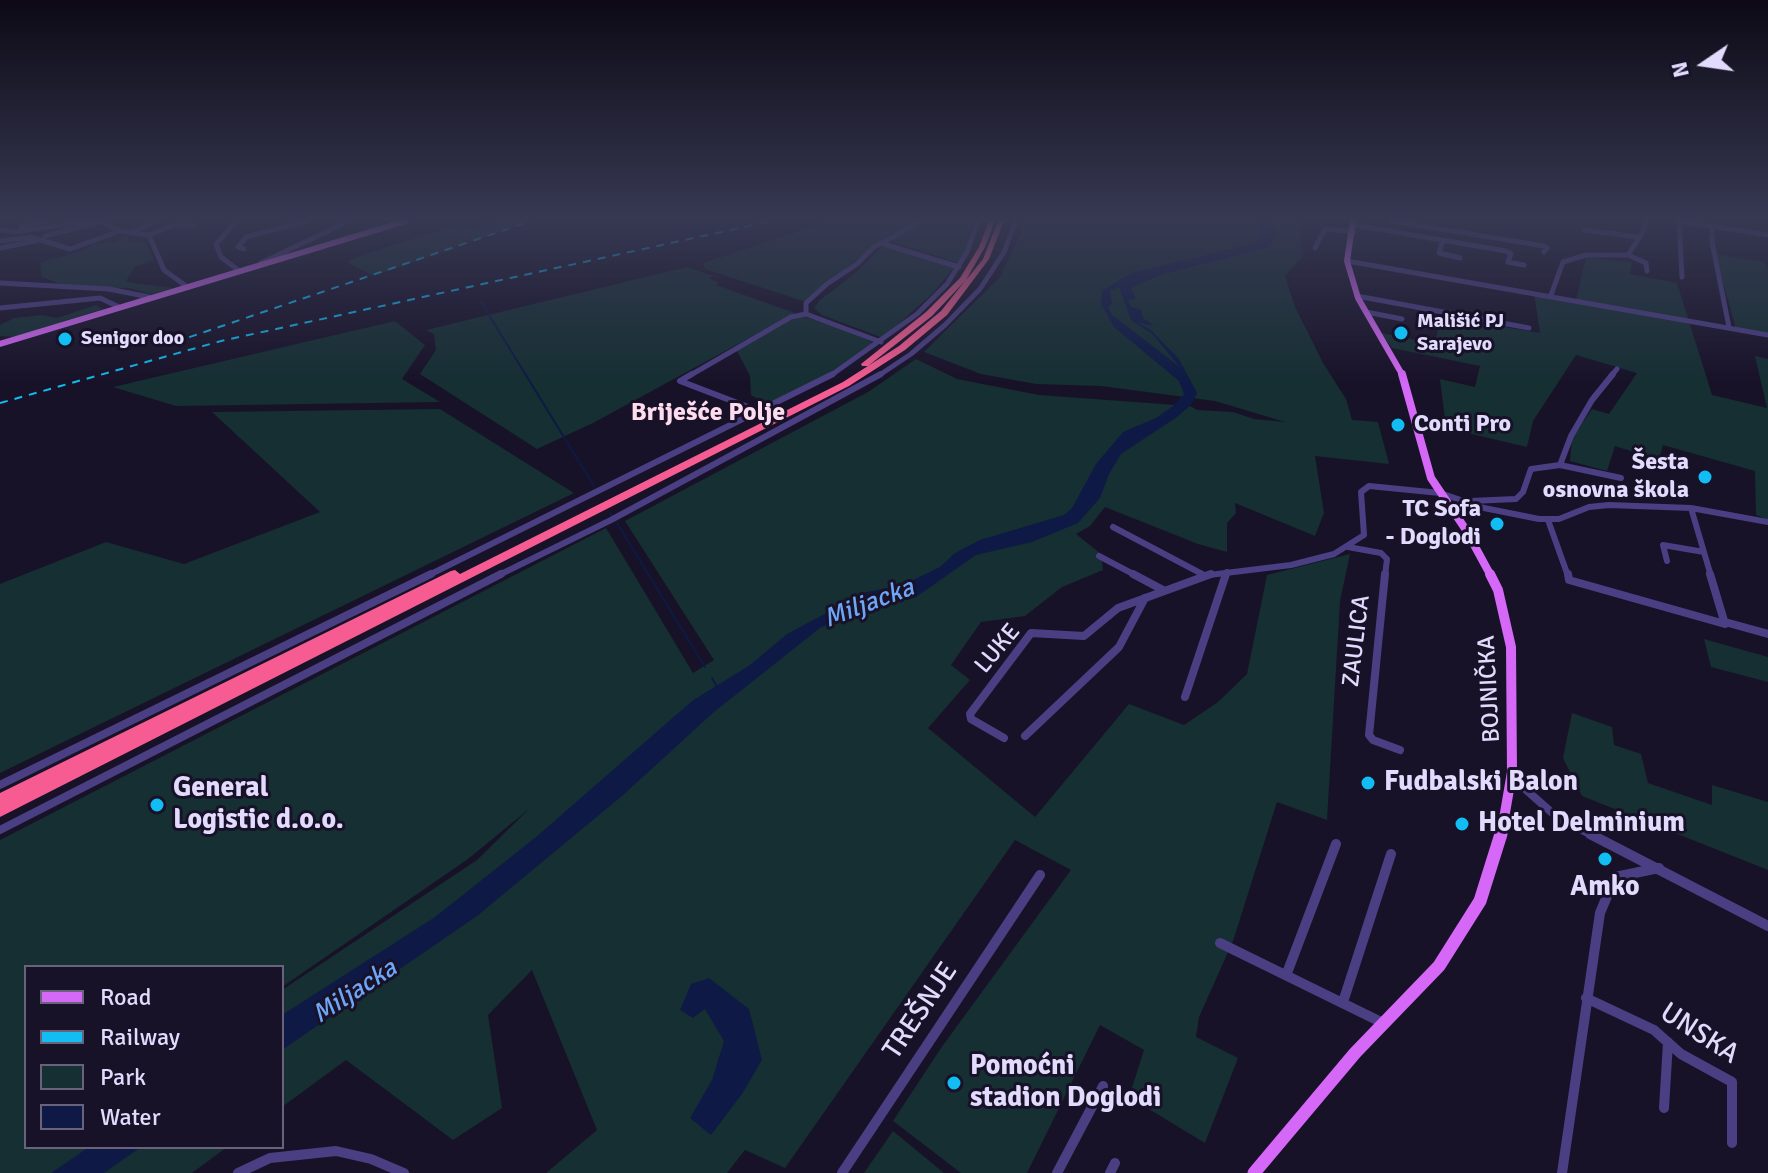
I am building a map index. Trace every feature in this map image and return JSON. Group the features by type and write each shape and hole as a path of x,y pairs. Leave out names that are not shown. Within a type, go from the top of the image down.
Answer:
{"highway":[{"path":"0,799 831,385 874,358 939,305 963,276"},
{"path":"0,811 846,384 902,348 944,313 974,276"}],"main road":[{"path":"0,344 219,276"},
{"name":"BOJNIČKA","path":"1254,1173 1383,1023 1439,966 1480,901 1503,829 1512,772 1511,647 1498,590 1472,540 1431,478 1402,374 1357,296 1351,276"}],"street":[{"path":"172,276 186,286"},
{"path":"806,314 804,306 812,297 841,276"},
{"path":"0,785 762,412 835,373 917,314 951,276"},
{"path":"0,830 611,520 863,386 911,354 945,325 989,276"},
{"path":"1435,276 1768,335"},
{"path":"1551,295 1556,276"},
{"path":"1719,276 1729,327"},
{"path":"0,283 109,289 149,297"},
{"path":"1357,296 1529,328"},
{"path":"0,308 95,298 109,300 119,307"},
{"path":"1366,312 1402,319"},
{"path":"762,412 680,381 791,317 806,314 881,342"},
{"path":"1560,465 1571,436 1585,412 1617,369"},
{"path":"1464,501 1516,499 1523,492 1531,469 1560,465 1621,478"},
{"path":"1348,547 1364,535 1365,520 1360,499 1365,488 1440,493 1548,520 1570,516 1598,505 1691,508 1768,522"},
{"path":"1691,508 1725,622"},
{"path":"1548,520 1565,561 1569,580 1768,634"},
{"path":"1113,527 1204,575"},
{"path":"1667,561 1663,545 1704,552"},
{"name":"LUKE","path":"1004,738 971,719 970,714 1028,636 1037,633 1084,636 1118,608 1204,575 1291,565 1348,547"},
{"name":"ZAULICA","path":"1348,547 1381,553 1387,559 1369,735 1373,740 1400,750"},
{"path":"1099,556 1163,590"},
{"path":"1185,697 1227,572"},
{"path":"1025,736 1119,647 1145,598"},
{"path":"1512,772 1524,788 1559,819 1768,926"},
{"path":"1287,973 1336,844"},
{"path":"1343,1002 1391,854"},
{"path":"1562,1173 1600,913 1615,877 1659,868"},
{"name":"TREŠNJE","path":"842,1173 1040,875"},
{"path":"1220,943 1287,973 1383,1023"},
{"name":"UNSKA","path":"1586,998 1654,1030 1681,1054 1732,1082 1735,1087 1732,1143"},
{"path":"1664,1108 1668,1042"},
{"path":"1057,1173 1103,1086"},
{"path":"238,1173 270,1158 336,1151 371,1159 404,1173"}],"green space":[{"path":"129,276 126,282 172,288 152,294 129,288 68,287 42,277"},
{"path":"651,276 712,276 709,278 719,283 716,285 795,313 593,423 537,449 420,374 436,350 434,334 426,330"},
{"path":"726,276 838,276 806,302"},
{"path":"852,276 947,276 933,293 883,338 822,315 814,308"},
{"path":"1285,276 1295,307 1323,363 1346,399 1352,420 1378,422 1389,464 1315,456 1324,513 1315,536 1235,503 1236,513 1227,523 1227,552 1198,544 1105,507 1090,526 1076,534 1101,554 1103,570 1062,587 1025,616 981,622 951,665 970,680 928,728 1035,817 1129,704 1184,725 1218,702 1247,674 1267,575 1350,554 1340,601 1327,820 1277,802 1233,941 1199,1017 1196,1037 1238,1058 1205,1143 1129,1097 1144,1050 1100,1025 1027,1173 961,1173 893,1121 941,1048 1071,870 1015,840 785,1168 745,1150 727,1173 546,1173 597,1130 532,970 488,1015 502,1108 453,1140 346,1060 284,1106 284,989 477,860 529,809 468,859 284,986 284,965 24,965 24,1149 224,1149 192,1173 0,1173 0,840 606,528 693,673 714,660 625,521 868,392 916,359 957,379 1039,395 1190,406 1197,410 1233,412 1254,419 1285,422 1215,401 1101,386 1036,384 981,374 924,352 1000,277"},
{"path":"1582,276 1639,276 1677,283 1712,395 1767,408 1755,356 1768,359 1768,520 1756,515 1755,471 1663,445 1659,460 1615,446 1607,471 1570,461 1572,438 1592,409 1609,414 1637,373 1576,355 1533,421 1527,447 1446,428 1440,379 1475,387 1480,366 1392,348 1381,333 1435,344 1440,317 1540,333 1534,292 1576,300"},
{"path":"1721,276 1768,276 1768,335 1736,329"},
{"path":"96,305 102,309 15,337 0,336 0,325 14,318 42,315 57,318"},
{"path":"799,315 851,332 876,344 812,384 767,404 751,395 750,376 737,351"},
{"path":"395,321 425,345 402,379 440,402 176,406 113,387"},
{"path":"440,409 574,493 0,773 0,584 106,542 184,564 320,512 212,412"},
{"path":"1704,639 1768,657 1768,682 1711,667"},
{"path":"1572,713 1612,727 1614,745 1641,754 1648,783 1712,805 1712,785 1768,802 1768,870 1582,796 1563,758"},
{"path":"893,1131 944,1173 864,1173"}],"water":[{"name":"Miljacka","path":"1127,276 1158,276 1131,288 1136,299 1128,300 1131,307 1141,310 1143,318 1154,326 1136,322 1151,330 1179,359 1197,393 1192,404 1177,417 1121,454 1100,498 1078,523 1032,542 976,555 916,597 843,617 820,628 714,712 622,796 477,916 284,1049 284,1014 435,917 536,837 692,701 750,665 787,634 866,592 901,586 940,567 955,553 980,540 1064,515 1072,508 1096,464 1123,432 1156,418 1184,394 1179,381 1114,327 1101,304 1102,291","holes":["1119,287 1131,320 1152,334 1180,367 1112,315 1108,308 1112,303 1110,291"]},
{"path":"709,978 749,1009 762,1060 742,1094 711,1135 690,1118 712,1080 724,1041 705,1009 693,1018 680,1010 691,984"},
{"path":"86,1149 138,1149 104,1173 51,1173"}],"waterway":[{"path":"481,302 594,486"},
{"path":"617,523 705,667"},
{"path":"712,678 717,687"}],"railway":[{"path":"175,342 370,276"},
{"path":"0,403 221,341 521,276"}],"place":[{"name":"Mališić PJ Sarajevo","path":"1401,333"},
{"name":"Senigor doo","path":"65,339"},
{"name":"Conti Pro","path":"1398,425"},
{"name":"Šesta osnovna škola","path":"1705,477"},
{"name":"TC Sofa - Doglodi","path":"1497,524"},
{"name":"Fudbalski Balon","path":"1368,783"},
{"name":"General Logistic d.o.o.","path":"157,805"},
{"name":"Hotel Delminium","path":"1462,824"},
{"name":"Amko","path":"1605,859"},
{"name":"Pomoćni stadion Doglodi","path":"954,1083"}],"district":[{"name":"Briješće Polje","path":"708,413"}]}
